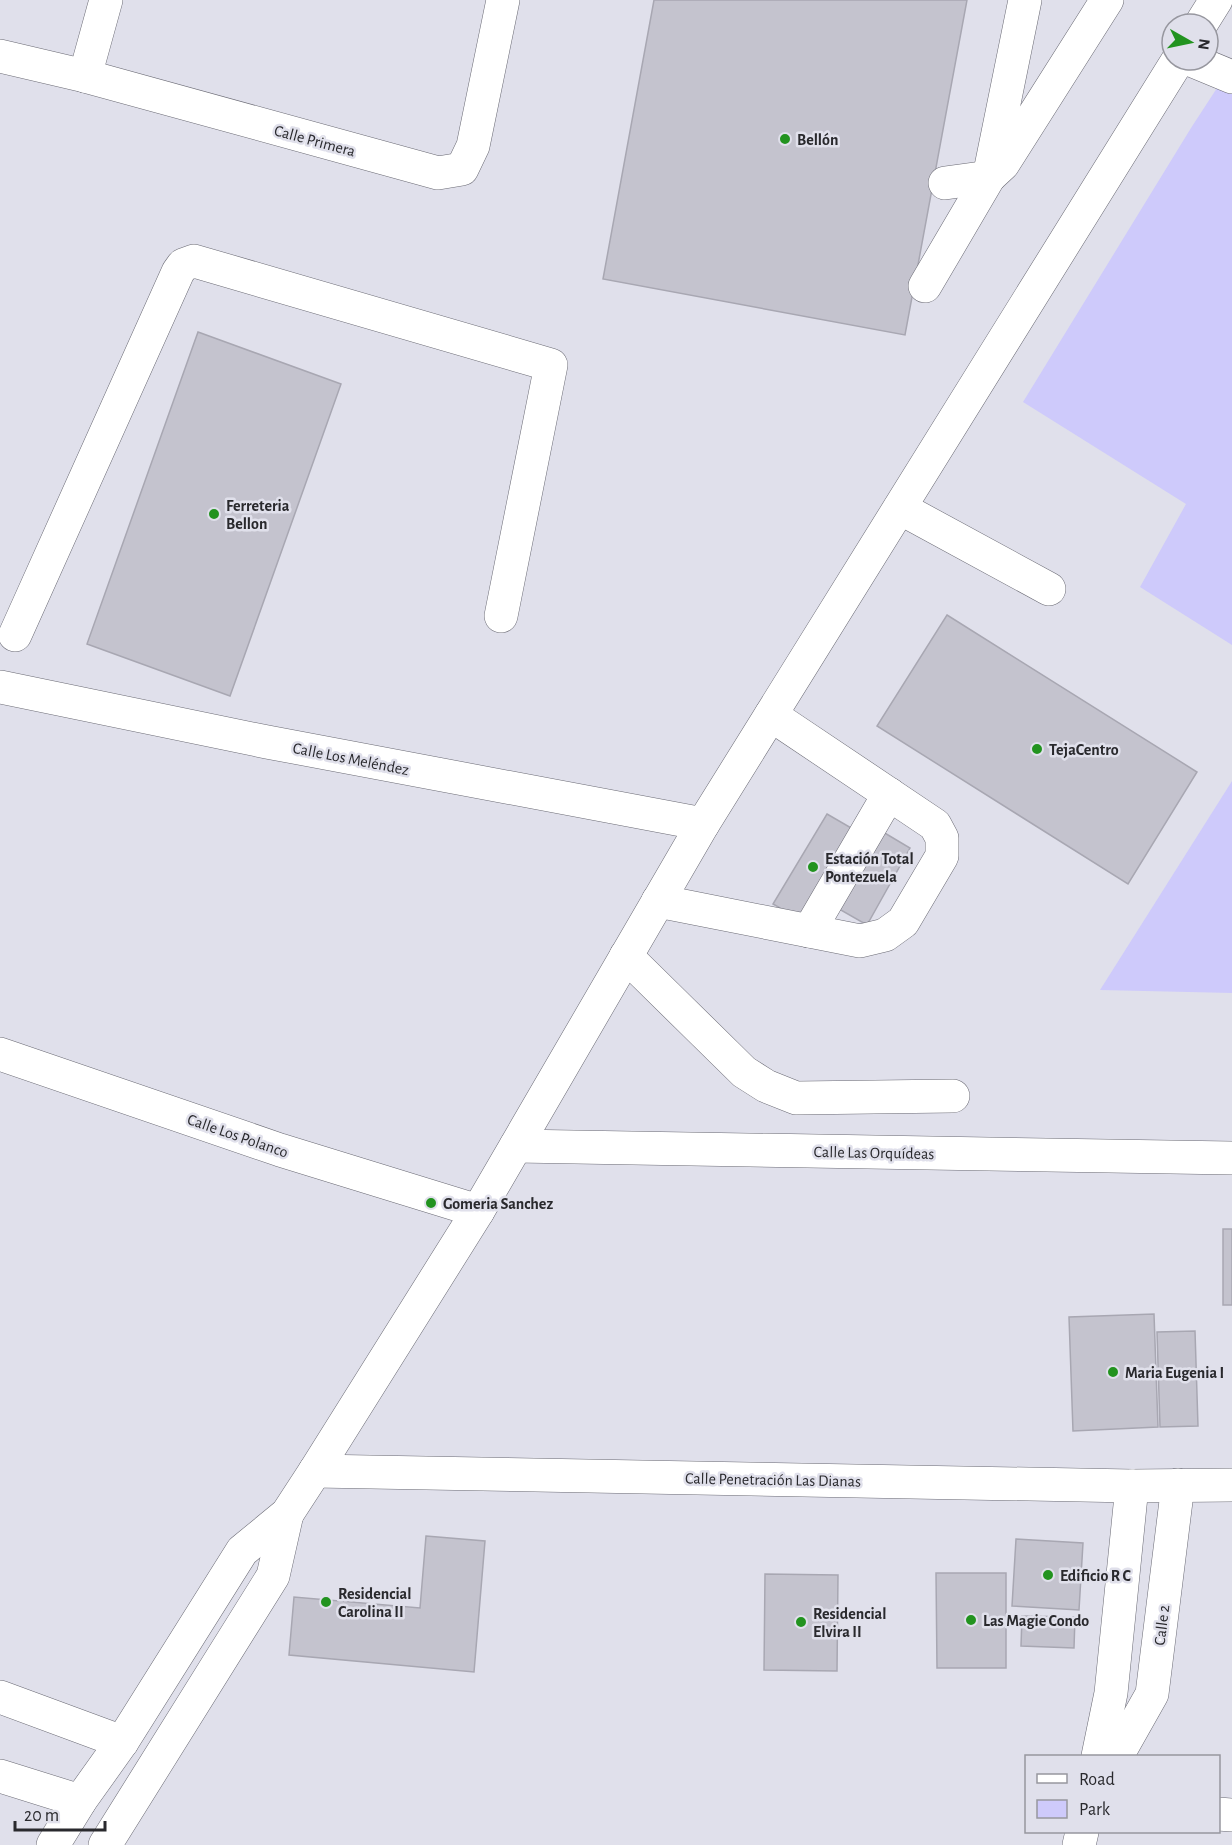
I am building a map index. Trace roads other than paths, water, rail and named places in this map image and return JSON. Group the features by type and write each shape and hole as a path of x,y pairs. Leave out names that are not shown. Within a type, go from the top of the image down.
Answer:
{"street":[{"path":"85,76 106,0"},
{"name":"Calle Primera","path":"0,56 85,76 438,173 462,169 473,146 503,0"},
{"path":"989,177 1025,0"},
{"path":"925,286 989,177 1003,164 1107,0"},
{"path":"53,1845 80,1801 122,1742 242,1551 287,1514 315,1471 478,1211 703,824 1171,72"},
{"path":"945,183 989,177"},
{"path":"15,635 178,272 183,264 194,261 551,365 501,616"},
{"path":"900,508 1049,589"},
{"name":"Calle Los Meléndez","path":"0,687 267,742 703,824"},
{"path":"658,901 860,941 885,935 903,922 942,856 942,838 935,825 771,715"},
{"path":"809,931 889,794"},
{"path":"626,956 744,1072 766,1086 796,1098 953,1096"},
{"name":"Calle Los Polanco","path":"0,1054 280,1150 478,1211"},
{"name":"Calle Las Orquídeas","path":"516,1146 1232,1158"},
{"name":"Calle Penetración Las Dianas","path":"315,1471 1132,1486 1232,1485"},
{"name":"Calle 2","path":"1118,1755 1152,1694 1178,1485"},
{"path":"1098,1755 1111,1693 1132,1486"},
{"path":"105,1845 273,1576 287,1514"},
{"path":"0,1697 122,1742"},
{"path":"0,1776 80,1801"}],"place":[{"name":"Bellón","path":"785,139"},
{"name":"Ferreteria Bellon","path":"214,514"},
{"name":"TejaCentro","path":"1037,749"},
{"name":"Estación Total Pontezuela","path":"813,867"},
{"name":"Gomeria Sanchez","path":"431,1203"},
{"name":"Maria Eugenia I","path":"1113,1372"},
{"name":"Edificio R C","path":"1048,1575"},
{"name":"Residencial Carolina II","path":"326,1602"},
{"name":"Las Magie Condo","path":"971,1620"},
{"name":"Residencial Elvira II","path":"801,1622"}]}
